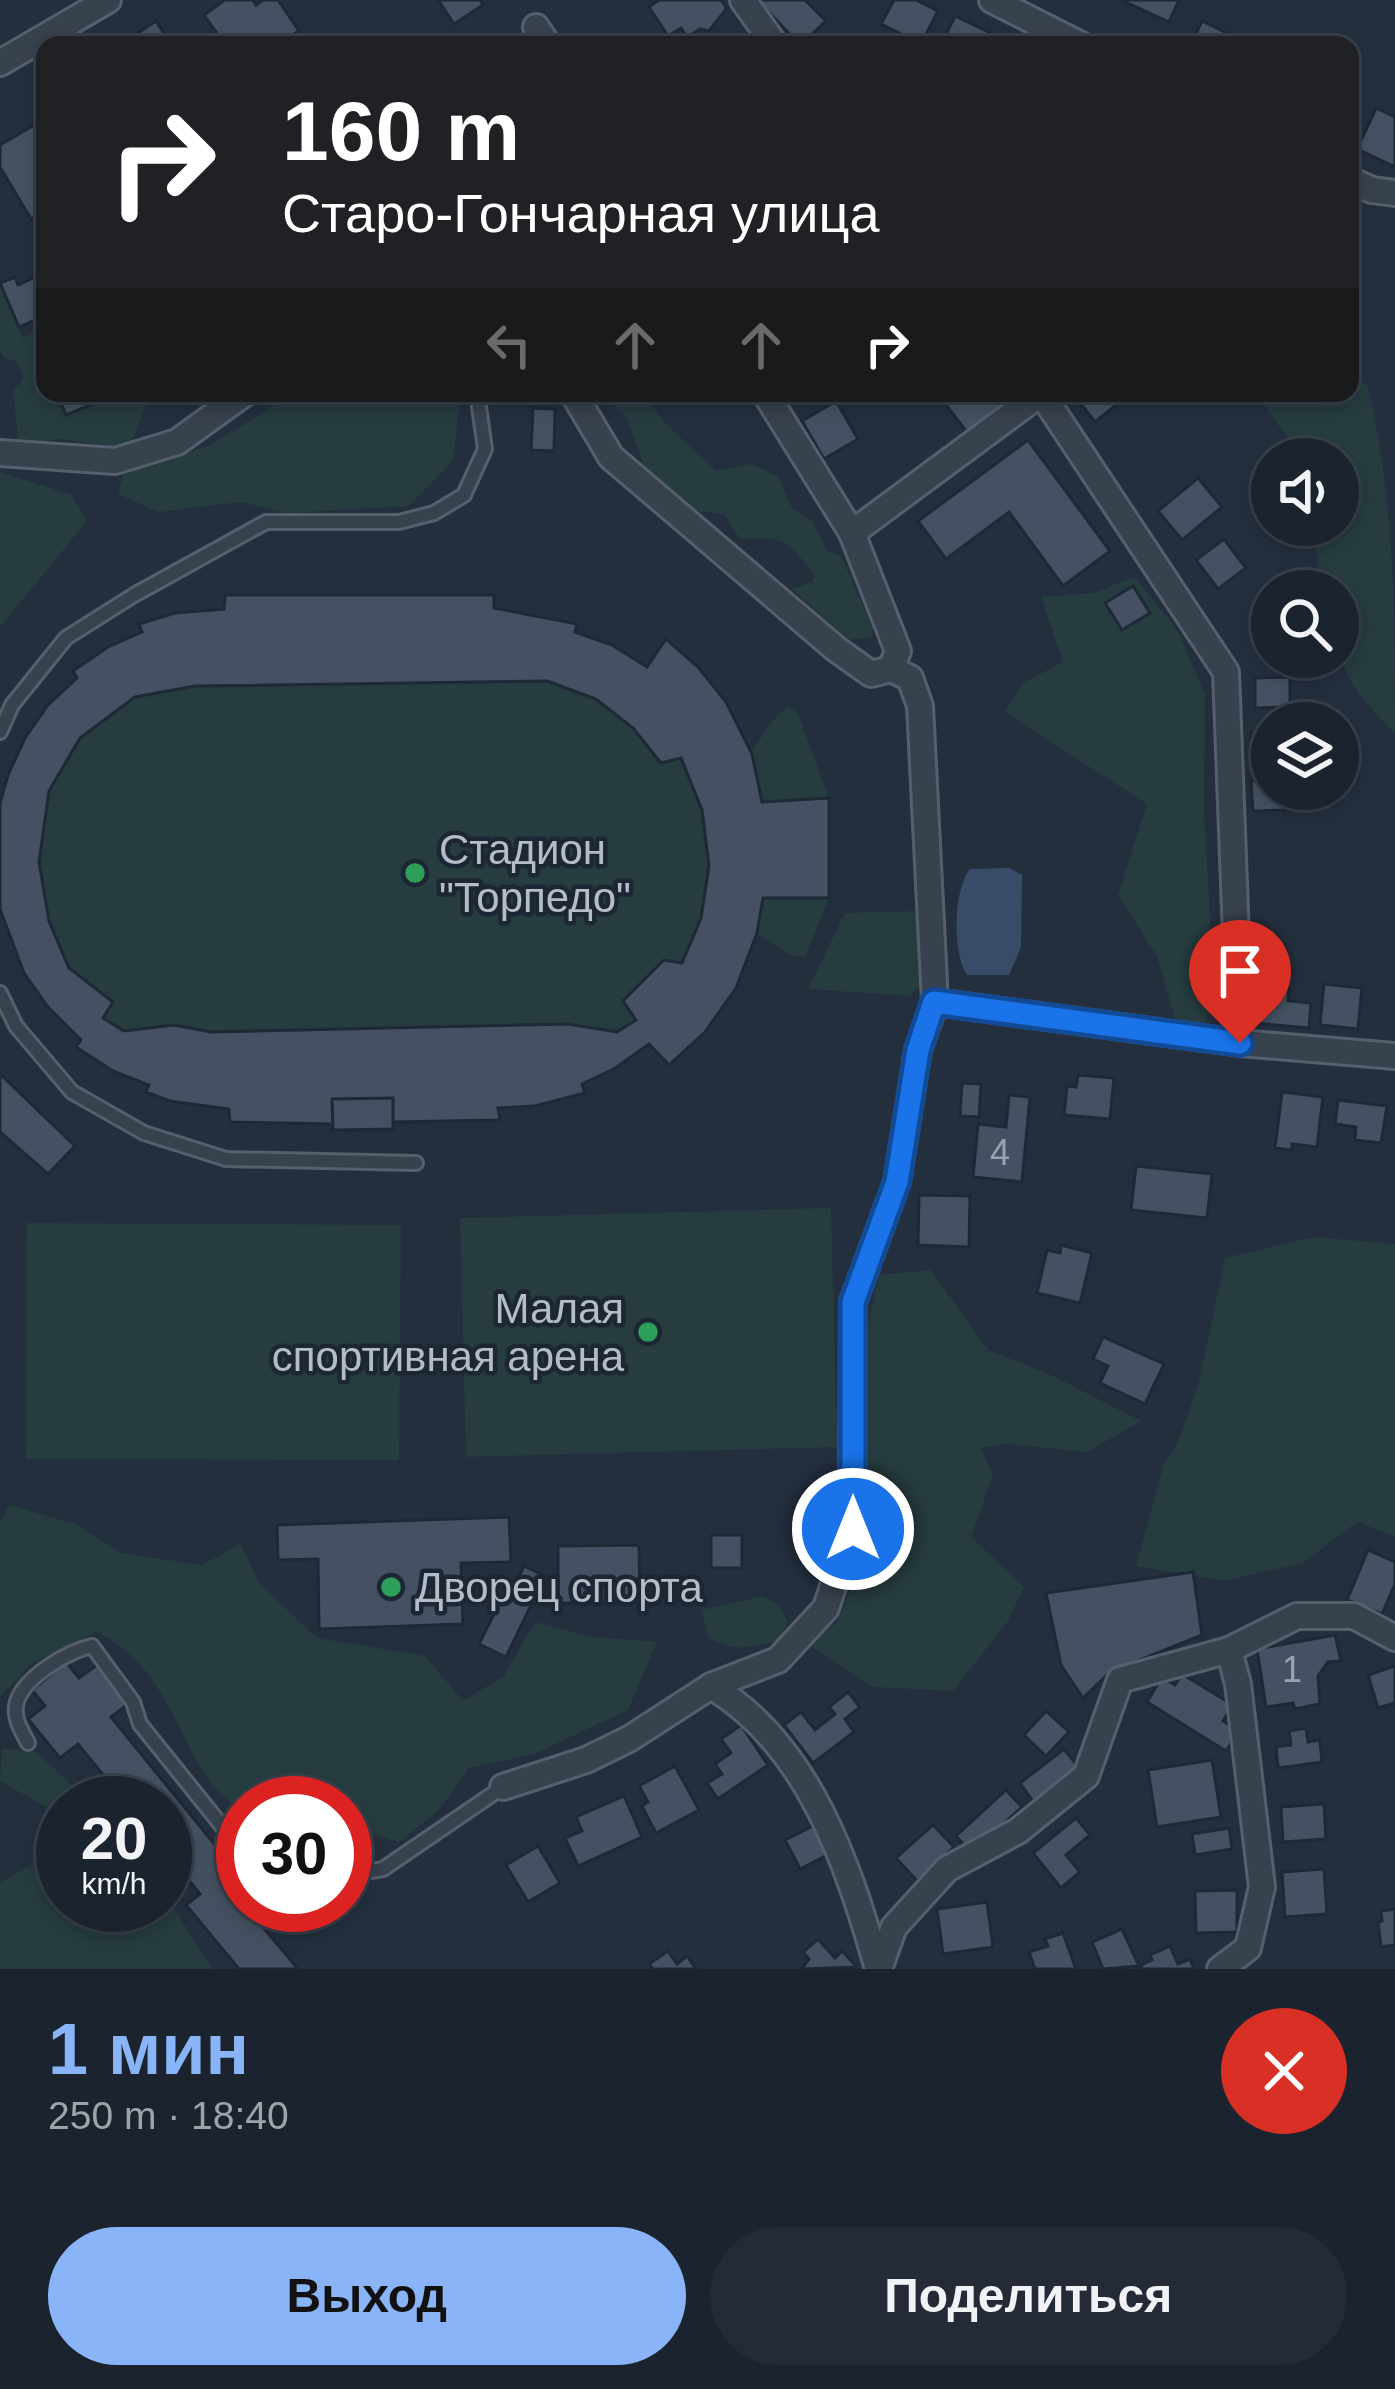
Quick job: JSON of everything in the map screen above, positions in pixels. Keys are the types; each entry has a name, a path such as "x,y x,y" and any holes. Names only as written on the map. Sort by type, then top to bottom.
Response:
{"street":[{"path":"46,36 108,0"},
{"path":"743,0 769,36"},
{"path":"992,0 1064,36"},
{"path":"0,63 36,42"},
{"path":"1359,184 1395,194"},
{"path":"0,453 115,461 177,442 233,402"},
{"path":"503,1787 586,1760 629,1739 711,1686 778,1660 826,1608 853,1529 853,1302 897,1182 918,1050 934,1002 920,706 910,678 891,669 871,674 853,662 666,507 611,457 578,402"},
{"path":"771,402 852,533 898,651 891,669"},
{"path":"852,533 1029,402"},
{"path":"1047,402 1226,673 1240,1043"},
{"path":"934,1002 1240,1043 1395,1056"},
{"path":"878,1969 894,1928 947,1869 1018,1831 1086,1776 1120,1681 1229,1650 1297,1616 1354,1616 1395,1638"},
{"path":"1220,1969 1248,1948 1262,1887 1238,1684 1229,1650"},
{"path":"711,1686 738,1702 804,1780 851,1873 878,1969"}],"lane":[{"path":"0,732 12,705 66,638 266,522 399,522 434,513 464,495 485,449 477,402"},
{"path":"0,993 16,1026 72,1092 143,1133 226,1159 416,1163"},
{"path":"28,1743 17,1721 16,1704 22,1689 75,1650 92,1646 133,1702 140,1724 216,1819"},
{"path":"372,1871 383,1869 503,1787"}],"green space":[{"path":"0,283 23,338 36,332 36,402 147,402 129,449 60,439 19,444 13,392 23,378 17,362 3,357"},
{"path":"1359,383 1367,384 1388,513 1395,733 1350,678 1359,678 1359,570 1318,570 1316,546 1359,546 1359,438 1287,438 1263,403 1359,402"},
{"path":"280,402 452,402 459,407 453,460 409,506 287,513 240,502 158,512 118,494 124,473 209,446"},
{"path":"612,402 651,402 665,423 716,471 752,464 778,477 792,508 811,520 827,550 841,556 873,629 871,638 848,639 792,589 812,582 815,576 785,543 740,539 724,514 687,507 674,490 649,478 627,419"},
{"path":"0,472 72,495 87,521 0,627"},
{"path":"1134,577 1178,631 1205,695 1204,812 1215,1004 1201,1028 1177,1027 1157,956 1118,895 1147,804 1005,712 1023,683 1063,662 1041,597 1093,593"},
{"name":"Стадион \"Торпедо\"","path":"225,595 494,595 495,608 577,624 575,632 612,645 647,667 666,639 715,691 752,752 788,705 798,714 829,798 829,898 805,957 791,955 757,934 722,1005 669,1065 649,1044 583,1084 585,1093 535,1106 499,1108 500,1120 394,1122 393,1129 333,1130 332,1124 230,1122 228,1109 170,1101 146,1092 148,1084 113,1071 76,1047 80,1040 40,995 16,955 3,910 4,797 16,755 40,717 77,678 73,671 141,632 139,624 175,613 223,609"},
{"path":"918,911 922,984 910,996 808,989 845,913"},
{"name":"Малая спортивная арена","path":"831,1208 837,1447 466,1457 460,1218"},
{"path":"27,1223 401,1225 399,1460 26,1459"},
{"path":"1314,1237 1395,1244 1395,1536 1357,1522 1303,1563 1224,1581 1136,1566 1164,1464 1179,1440 1199,1382 1225,1258"},
{"path":"931,1270 988,1350 1055,1377 1141,1421 1087,1452 1005,1444 981,1448 993,1475 971,1537 1024,1587 1008,1621 953,1691 873,1687 801,1640 836,1624 860,1568 864,1483 858,1371 879,1275"},
{"path":"9,1505 75,1524 122,1553 201,1565 241,1544 259,1583 317,1638 425,1656 463,1701 504,1676 535,1622 593,1637 657,1642 628,1710 534,1754 469,1768 438,1811 399,1842 372,1834 372,1776 216,1776 216,1787 148,1674 116,1643 96,1632 31,1664 0,1697 0,1522"},
{"path":"763,1596 780,1606 788,1623 778,1641 742,1647 708,1638 702,1610"},
{"path":"2,1749 36,1752 62,1776 36,1776 36,1801 0,1781"},
{"path":"36,1862 36,1932 189,1932 212,1969 0,1969 0,1883"}],"water":[{"path":"1009,868 1022,875 1021,947 1009,975 967,975 957,937 964,879 970,869"}],"building":[{"path":"225,0 253,0 256,5 278,0 299,31 291,36 210,36 216,32 204,15"},
{"path":"438,0 480,0 483,5 454,24"},
{"path":"659,0 721,0 727,8 709,31 700,29 686,36 681,28 668,36 649,7"},
{"path":"757,0 805,0 826,21 810,36 791,36"},
{"path":"894,0 916,0 938,11 925,36 905,36 881,24"},
{"path":"1121,0 1179,0 1169,22"},
{"path":"955,16 995,35 995,36 945,36"},
{"path":"156,21 166,36 134,36"},
{"path":"1202,21 1233,36 1195,36"},
{"path":"1376,108 1395,117 1395,167 1359,150"},
{"path":"36,124 36,216 31,219 0,167 0,145"},
{"path":"15,277 18,285 36,277 36,320 19,327 0,283"},
{"path":"61,402 98,402 66,415"},
{"path":"837,402 858,439 824,459 802,421"},
{"path":"944,402 1006,402 1008,405 969,435"},
{"path":"1079,402 1120,402 1095,422"},
{"path":"533,408 555,409 554,451 531,450"},
{"path":"1028,440 1110,551 1063,586 1009,512 946,559 918,521"},
{"path":"1198,478 1222,507 1182,540 1158,511"},
{"path":"1224,539 1246,568 1218,589 1196,560"},
{"path":"1133,586 1150,613 1122,630 1105,603"},
{"path":"225,595 494,595 494,608 577,624 575,632 612,645 647,667 666,639 698,667 726,702 752,754 762,802 829,798 829,898 763,898 757,933 736,988 705,1032 669,1065 649,1044 582,1084 585,1093 535,1106 498,1108 500,1120 393,1122 393,1129 333,1130 333,1124 230,1122 229,1109 170,1101 146,1092 149,1085 113,1071 76,1047 81,1040 48,1007 24,973 0,909 0,803 25,738 48,705 77,678 73,671 108,647 142,632 139,624 175,613 224,609","holes":["547,681 596,699 633,728 661,763 681,758 702,810 709,866 701,918 682,963 664,960 623,1001 636,1020 617,1032 568,1024 211,1032 174,1025 124,1031 103,1018 113,1002 69,968 49,921 39,862 49,791 80,738 135,697 195,686"]},
{"path":"1255,678 1290,678 1290,702 1255,702"},
{"path":"1324,984 1362,988 1358,1029 1320,1025"},
{"path":"1259,985 1289,988 1288,1001 1311,1003 1309,1028 1255,1023"},
{"path":"0,1074 75,1146 48,1174 0,1132"},
{"path":"1078,1075 1114,1078 1110,1119 1064,1115 1067,1086 1076,1087"},
{"path":"962,1083 981,1084 979,1117 960,1116"},
{"path":"1282,1092 1323,1097 1317,1147 1275,1148"},
{"path":"1009,1095 1030,1097 1022,1182 973,1177 978,1124 1006,1127"},
{"path":"393,1098 393,1129 333,1130 332,1099"},
{"path":"1338,1100 1387,1106 1381,1143 1355,1140 1356,1127 1335,1124"},
{"path":"1136,1166 1212,1174 1207,1218 1131,1210"},
{"path":"919,1195 970,1196 969,1247 918,1245"},
{"path":"1061,1245 1092,1253 1080,1303 1037,1293 1047,1250 1060,1253"},
{"path":"1103,1337 1164,1364 1145,1404 1100,1383 1108,1366 1093,1359"},
{"path":"509,1517 511,1562 461,1563 463,1624 319,1629 318,1559 278,1560 277,1525"},
{"path":"711,1535 742,1535 742,1568 711,1568"},
{"path":"639,1545 640,1602 558,1603 558,1546"},
{"path":"1368,1550 1395,1562 1395,1584 1382,1614 1347,1600"},
{"path":"524,1566 545,1576 506,1657 479,1644 510,1582 515,1584"},
{"path":"1193,1572 1202,1635 1110,1672 1083,1698 1061,1665 1046,1593"},
{"path":"1335,1635 1341,1661 1328,1662 1318,1676 1320,1704 1295,1709 1293,1703 1266,1707 1257,1649"},
{"path":"66,1662 79,1678 97,1665 128,1704 111,1717 159,1776 104,1776 78,1744 60,1758 28,1719 45,1706 32,1690"},
{"path":"1395,1666 1395,1703 1378,1708 1368,1675"},
{"path":"1182,1674 1233,1705 1223,1721 1239,1731 1226,1751 1147,1702 1162,1677 1175,1685"},
{"path":"848,1692 860,1707 845,1719 854,1732 813,1763 784,1725 801,1712 815,1730 835,1714 829,1707"},
{"path":"1046,1711 1069,1732 1046,1756 1024,1735"},
{"path":"741,1725 768,1765 718,1799 707,1783 722,1774 715,1764 731,1753 721,1739"},
{"path":"1306,1728 1308,1742 1320,1740 1322,1762 1278,1768 1276,1747 1291,1745 1289,1731"},
{"path":"1064,1749 1080,1769 1035,1804 1020,1783"},
{"path":"1212,1760 1221,1817 1157,1827 1148,1770"},
{"path":"675,1766 699,1810 656,1833 642,1806 648,1802 639,1786"},
{"path":"1006,1790 1022,1807 971,1853 956,1836"},
{"path":"624,1796 642,1837 578,1866 565,1838 582,1831 576,1817"},
{"path":"1324,1804 1326,1839 1283,1842 1281,1807"},
{"path":"192,1817 216,1846 216,1932 267,1932 298,1969 239,1969 192,1912 192,1900 200,1894 192,1884"},
{"path":"1076,1818 1090,1835 1066,1855 1080,1872 1061,1888 1033,1853"},
{"path":"815,1825 829,1854 800,1869 785,1840"},
{"path":"933,1825 954,1847 917,1881 896,1858"},
{"path":"1229,1828 1232,1849 1195,1855 1192,1834"},
{"path":"538,1846 560,1883 528,1902 506,1865"},
{"path":"1324,1869 1327,1914 1285,1917 1282,1872"},
{"path":"1237,1890 1237,1932 1196,1933 1195,1891"},
{"path":"987,1902 993,1947 943,1954 937,1909"},
{"path":"1395,1909 1395,1945 1381,1947 1381,1911"},
{"path":"1122,1929 1139,1966 1103,1969 1092,1942"},
{"path":"1063,1933 1076,1969 1035,1969 1029,1952 1048,1946 1045,1939"},
{"path":"818,1939 835,1958 842,1951 857,1967 802,1969 809,1959 803,1952"},
{"path":"1170,1946 1178,1964 1190,1959 1194,1969 1142,1969 1141,1965 1152,1960 1150,1955"},
{"path":"668,1951 677,1964 687,1956 696,1969 653,1969 649,1964"}],"place":[{"name":"Стадион \"Торпедо\"","path":"415,873"},
{"name":"Малая спортивная арена","path":"648,1332"},
{"name":"Дворец спорта","path":"391,1587"}],"route":[{"path":"853,1529 853,1302 897,1182 918,1050 934,1002 1240,1043"}]}
